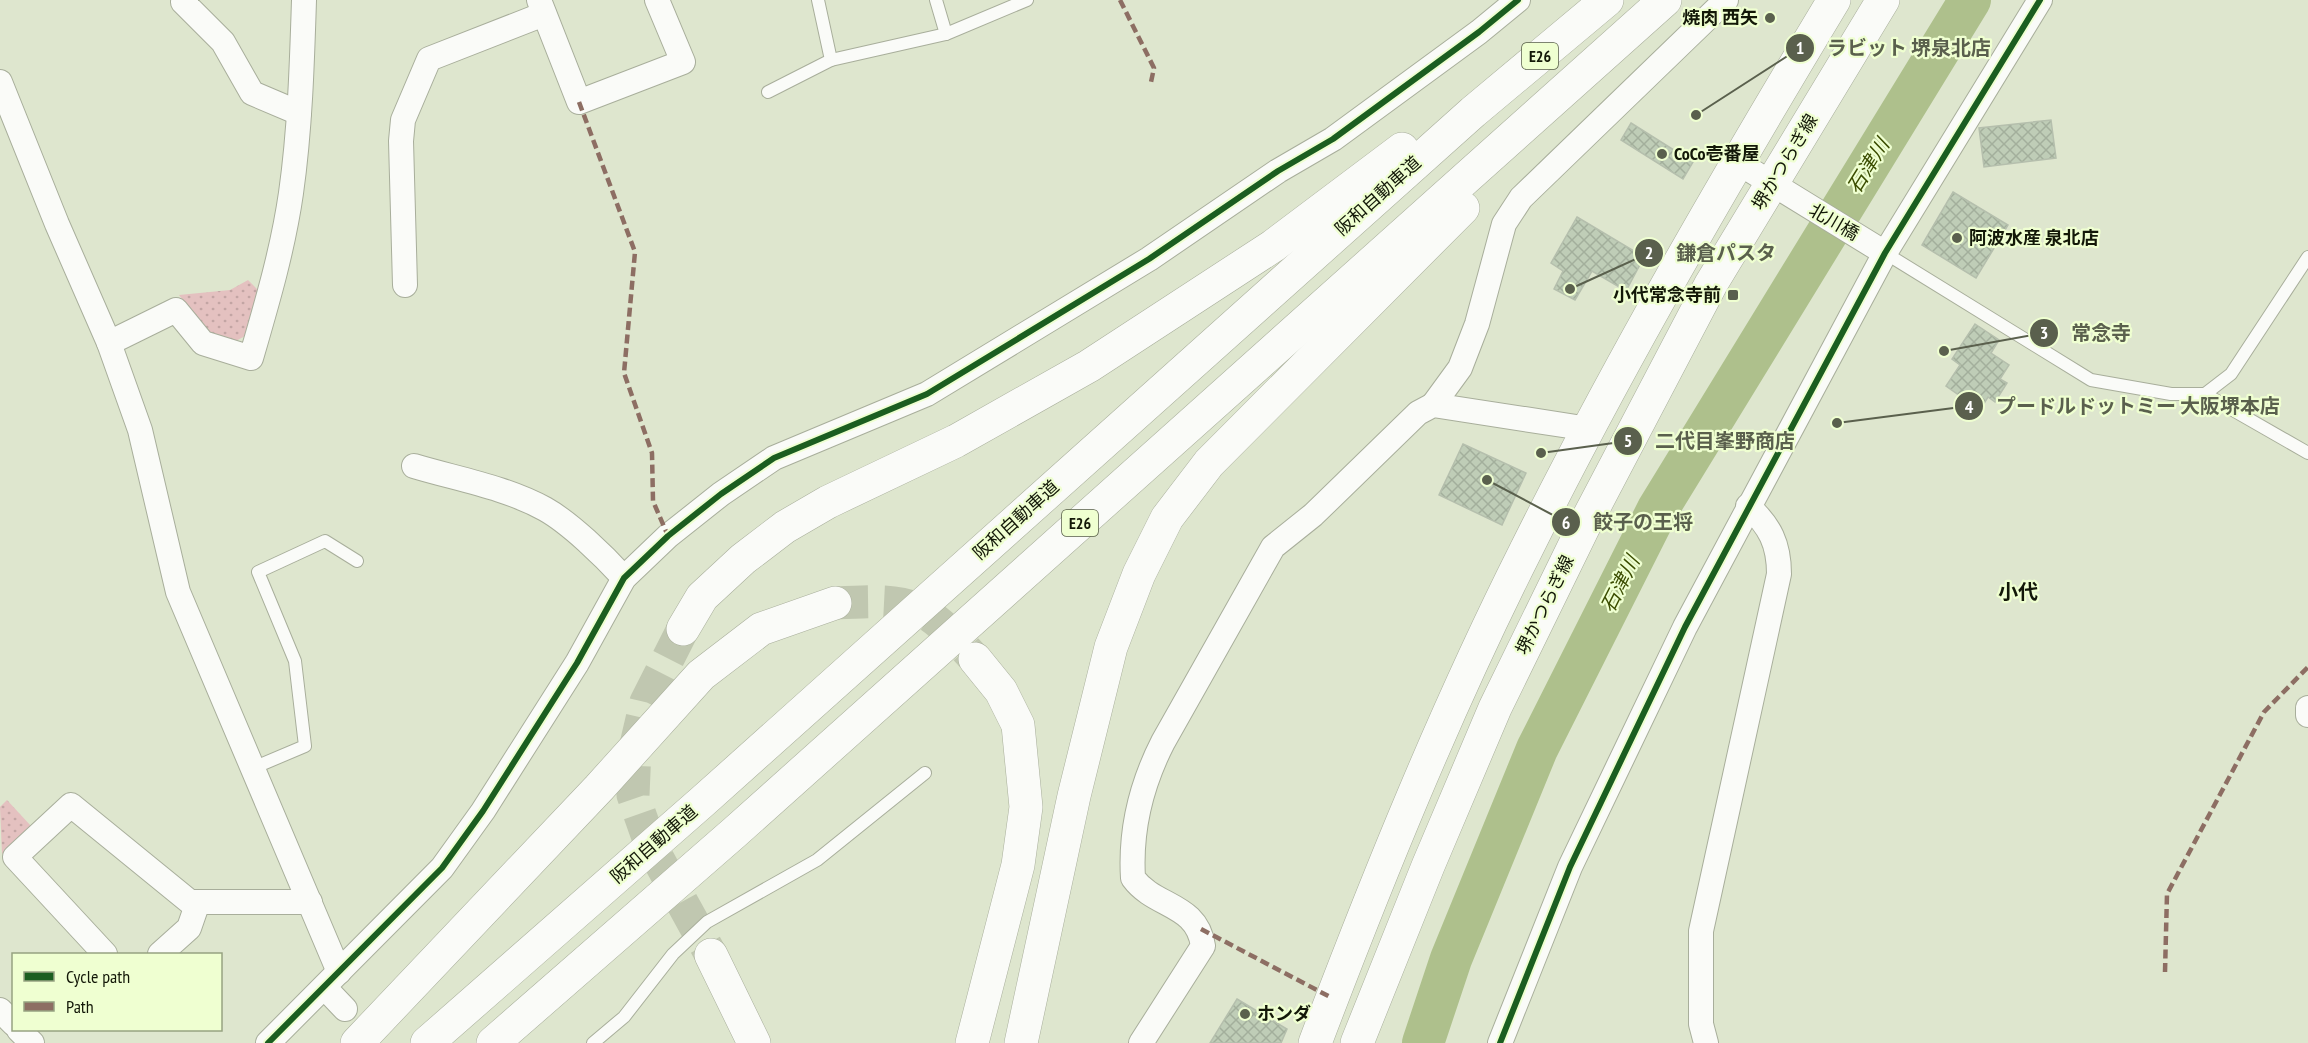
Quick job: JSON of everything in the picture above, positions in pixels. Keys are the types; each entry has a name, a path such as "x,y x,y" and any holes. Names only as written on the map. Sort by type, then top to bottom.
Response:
{"main road":[{"name":"阪和自動車道","path":"428,1043 1473,112 1607,0"},
{"path":"1021,1043 1074,796 1111,647 1139,574 1167,518 1209,463 1667,0"},
{"name":"E26","path":"493,1043 735,832 1667,0"},
{"path":"1315,1043 1459,690 1524,553 1662,291 1834,0"},
{"name":"堺かつらぎ線","path":"1357,1043 1495,708 1617,463 1711,284 1782,191 1883,0"},
{"path":"683,629 702,597 743,558 785,527 828,502 956,441 1089,366 1273,246 1402,150 1473,112"},
{"path":"357,1043 599,788 701,675 761,629 835,603"},
{"path":"972,1043 1018,865 1026,807 1018,725 1001,691 975,659"},
{"path":"711,955 754,1043"}],"street":[{"path":"186,0 183,2 222,42 252,93 300,113"},
{"path":"109,343 176,310 203,343 251,358 276,272 291,193 300,113 304,0"},
{"path":"405,285 401,141 403,120 429,59 542,7 579,102 683,62 657,0"},
{"path":"268,1043 449,859 483,811 571,673 624,578 677,529 721,494 774,458 927,394 1149,259 1278,171 1333,139 1479,32 1518,0"},
{"path":"1141,1043 1203,946 1201,929 1191,917 1139,887 1133,878 1138,804 1148,771 1274,547 1313,516 1418,413 1433,405 1460,368 1477,324 1504,224 1521,198 1726,0"},
{"path":"1500,1043 1570,867 1606,787 1880,249 2040,0"},
{"path":"0,82 57,224 109,343 140,430 178,592 310,902 332,980 345,1009"},
{"name":"北川橋","path":"1737,162 1880,249"},
{"path":"1433,405 1589,429"},
{"path":"414,466 514,496 546,510 602,555 624,578"},
{"path":"1706,1043 1701,1024 1701,931 1779,574 1779,552 1772,534 1764,521 1748,506"},
{"path":"2308,708 2308,715"},
{"path":"104,953 15,857 71,805 190,902 310,902"},
{"path":"161,953 189,928 198,902"},
{"path":"0,1010 12,1022"},
{"path":"21,1031 32,1043"}],"lane":[{"path":"818,0 831,60"},
{"path":"936,0 946,34"},
{"path":"768,92 831,60 946,34 1027,0"},
{"path":"1880,249 2091,380 2171,394 2205,394 2308,453"},
{"path":"2205,394 2231,374 2308,257"},
{"path":"254,768 305,746 295,661 258,572 325,540 357,561"},
{"path":"593,1043 624,1017 674,954 707,922 817,860 925,773"}],"shaded area":[{"path":"248,280 259,291 245,336 234,342 210,336 179,295 230,290"},
{"path":"7,800 31,826 2,854 0,807"}],"building":[{"path":"2051,120 2056,158 1984,167 1979,128"},
{"path":"1631,123 1693,162 1683,179 1621,140"},
{"path":"1953,192 2008,225 1976,278 1922,245"},
{"path":"1577,217 1644,257 1626,291 1592,271 1575,300 1554,289 1563,271 1551,263"},
{"path":"1975,324 1999,340 1991,353 2009,365 2000,379 2007,383 1995,402 1988,397 1980,410 1946,386 1960,365 1952,359"},
{"path":"1463,444 1526,473 1502,525 1439,495"},
{"name":"ホンダ","path":"1237,999 1287,1029 1281,1043 1210,1043"}],"waterway":[{"name":"石津川","path":"1423,1043 1451,959 1537,749 1658,509 1970,0"}],"tunnel":[{"path":"835,603 881,602 912,607 940,624 972,656"},
{"path":"683,629 646,702 635,749 633,795 651,846 711,955"}],"marked path":[{"path":"1120,0 1154,68 1151,82"},
{"path":"579,102 635,252 624,373 652,453 653,501 668,536"},
{"path":"2165,972 2167,894 2264,712 2308,667"},
{"path":"1201,929 1332,998"}],"cycle path":[{"path":"268,1043 442,868 483,811 577,663 624,578 668,536 721,494 774,458 927,394 1149,259 1278,171 1333,139 1479,32 1518,0"},
{"path":"1500,1043 1570,867 1685,627 1885,253 2040,0"}],"place":[{"name":"焼肉 西矢","path":"1770,18"},
{"name":"ラビット 堺泉北店","path":"1696,115"},
{"name":"CoCo壱番屋","path":"1662,154"},
{"name":"阿波水産 泉北店","path":"1957,238"},
{"name":"鎌倉パスタ","path":"1570,289"},
{"name":"小代常念寺前","path":"1733,295"},
{"name":"常念寺","path":"1944,351"},
{"name":"プードルドットミー 大阪堺本店","path":"1837,423"},
{"name":"二代目峯野商店","path":"1541,453"},
{"name":"餃子の王将","path":"1487,480"},
{"name":"ホンダ","path":"1245,1014"}],"district":[{"name":"小代","path":"2018,592"}]}
